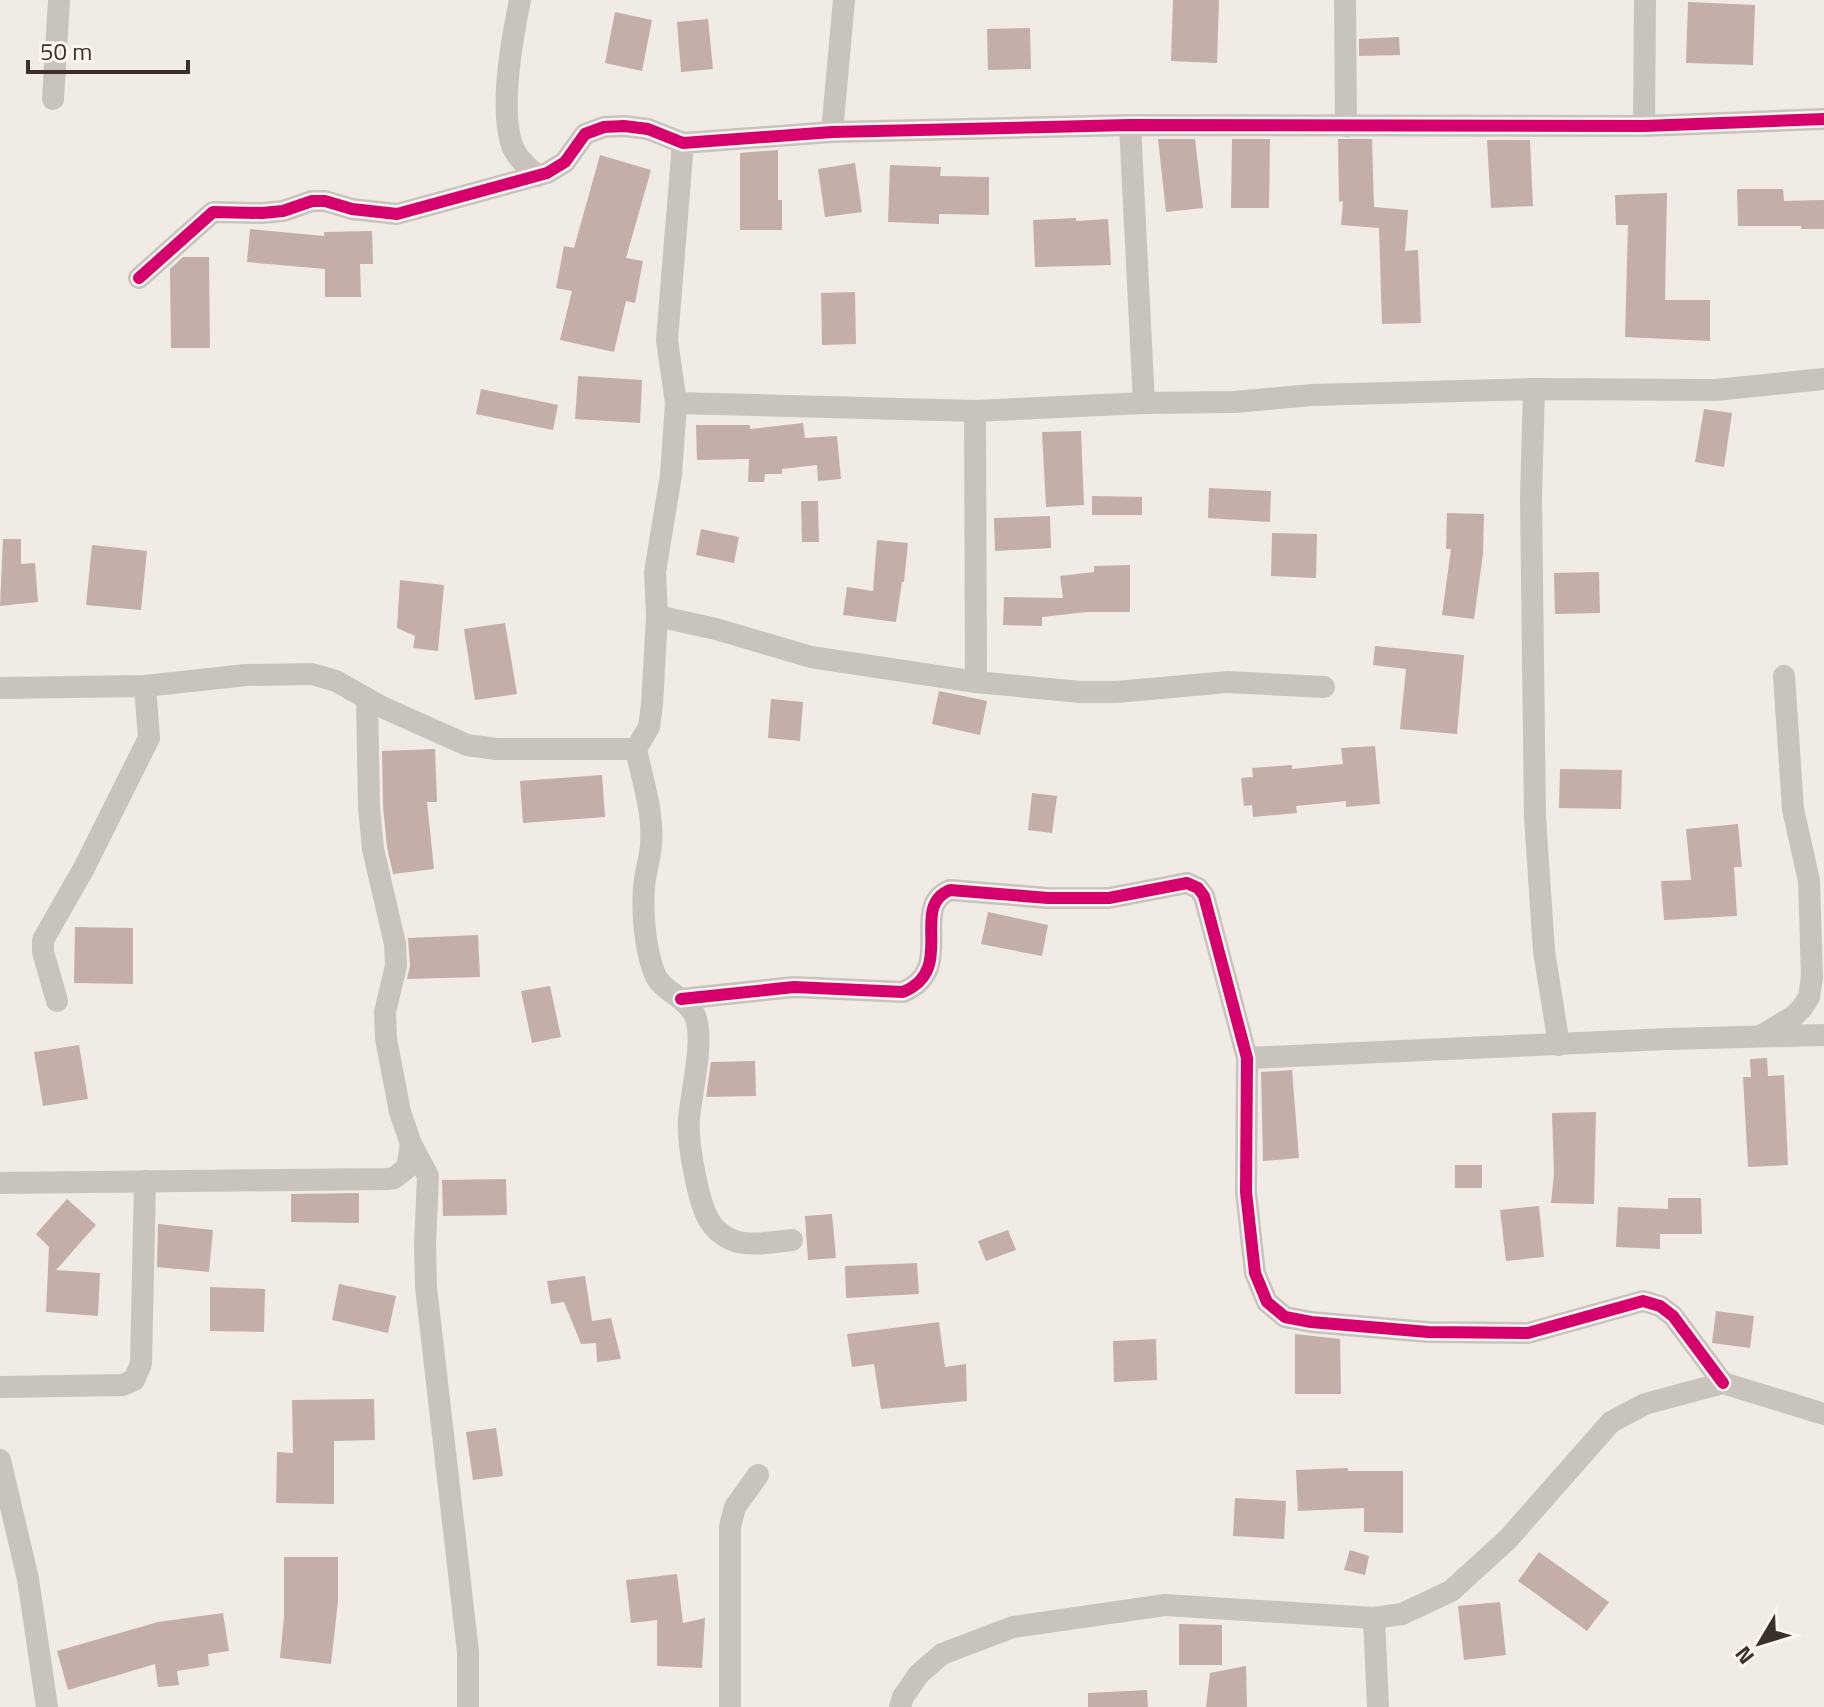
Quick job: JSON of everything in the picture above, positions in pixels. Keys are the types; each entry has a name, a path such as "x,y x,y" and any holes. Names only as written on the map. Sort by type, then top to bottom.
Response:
{"street":[{"path":"53,99 59,0"},
{"path":"520,0 510,50 508,119 516,153 537,176"},
{"path":"832,132 844,0"},
{"path":"1345,0 1346,126"},
{"path":"1644,126 1645,0"},
{"path":"139,278 213,212 283,211 312,201 325,201 352,209 397,214 537,176 565,162 585,134 604,127 648,129 683,143 832,132 1130,125 1644,126 1824,119"},
{"path":"1130,125 1144,403"},
{"path":"683,143 667,340 676,403 671,475 655,572 657,616 649,727 636,749 651,818 644,902 655,974 665,989 681,999 695,1016 697,1054 689,1136 708,1218 722,1234 745,1244 792,1240"},
{"path":"676,403 975,411 1234,402 1312,395 1534,389 1715,390 1824,379"},
{"path":"1534,389 1531,498 1535,817 1544,951 1559,1045"},
{"path":"975,411 976,682"},
{"path":"657,616 716,629 811,657 976,682 1080,692 1116,692 1228,682 1324,687"},
{"path":"0,688 145,686 246,675 312,674 336,681 436,733 467,745 497,749 636,749"},
{"path":"1760,1036 1802,1008 1809,997 1812,977 1809,881 1793,809 1784,676"},
{"path":"57,1001 43,952 43,940 84,868 149,738 145,686"},
{"path":"367,699 373,849 396,955 385,1012 386,1039 400,1112 411,1144 428,1176 426,1287 466,1638 468,1707"},
{"path":"681,999 794,987 903,992 915,987 929,969 933,948 931,916 934,903 940,894 950,890 1048,898 1109,898 1187,883 1198,888 1204,896 1247,1058 1246,1192 1255,1273 1267,1302 1285,1317 1311,1322 1428,1332 1528,1333 1643,1301 1660,1306 1673,1316 1723,1383"},
{"path":"1247,1058 1824,1035"},
{"path":"0,1183 387,1179 394,1178 407,1168 411,1144"},
{"path":"0,1387 123,1385 134,1380 141,1364 145,1181"},
{"path":"900,1707 919,1674 942,1654 1013,1627 1165,1605 1374,1618 1402,1614 1451,1591 1508,1539 1611,1422 1645,1404 1723,1383 1824,1414"},
{"path":"0,1460 28,1579 47,1707"},
{"path":"730,1707 730,1527 735,1507 758,1475"},
{"path":"1374,1618 1378,1707"}],"building":[{"path":"1173,0 1219,0 1217,63 1171,61"},
{"path":"1688,2 1755,5 1753,65 1686,63"},
{"path":"615,12 652,20 642,71 605,63"},
{"path":"708,19 713,69 681,72 677,22"},
{"path":"1030,28 1031,69 988,70 987,29"},
{"path":"1399,37 1400,55 1359,56 1359,39"},
{"path":"1158,139 1195,139 1203,208 1166,212"},
{"path":"1232,139 1270,139 1269,208 1231,208"},
{"path":"1338,139 1372,139 1374,207 1408,210 1405,251 1418,250 1421,323 1382,324 1379,228 1341,225 1343,201 1339,202"},
{"path":"1487,140 1530,140 1533,206 1491,208"},
{"path":"778,150 778,200 782,200 782,230 740,230 740,153"},
{"path":"600,155 651,170 626,258 643,261 635,303 626,301 614,352 560,340 572,291 556,288 564,246 574,248"},
{"path":"855,163 862,212 825,217 818,169"},
{"path":"890,165 941,167 940,176 989,177 989,215 939,214 939,224 888,222"},
{"path":"1737,189 1783,189 1784,201 1824,200 1824,229 1738,226"},
{"path":"1667,193 1665,300 1710,300 1710,341 1625,337 1628,225 1616,225 1615,195"},
{"path":"1076,218 1076,221 1108,219 1111,265 1035,267 1033,220"},
{"path":"250,229 324,236 324,232 372,231 373,264 360,264 361,297 325,297 325,269 247,262"},
{"path":"183,257 209,257 210,348 171,348 170,269"},
{"path":"855,292 856,344 822,345 821,293"},
{"path":"578,376 642,380 640,423 575,419"},
{"path":"481,389 558,405 553,430 476,414"},
{"path":"1704,409 1732,413 1724,467 1695,462"},
{"path":"803,423 805,438 837,436 841,479 818,481 817,465 782,469 782,474 765,474 764,482 748,482 749,459 697,460 696,425 750,425 750,429"},
{"path":"1081,431 1084,505 1046,507 1042,432"},
{"path":"1209,488 1271,491 1270,522 1208,518"},
{"path":"1092,496 1142,497 1142,515 1092,515"},
{"path":"801,501 818,501 819,542 802,542"},
{"path":"1447,513 1484,514 1483,554 1474,619 1442,615 1451,549 1446,549"},
{"path":"1050,516 1051,548 995,551 994,518"},
{"path":"701,529 739,537 734,563 696,555"},
{"path":"1272,533 1317,534 1316,578 1271,576"},
{"path":"3,539 21,539 21,564 35,563 38,602 0,606"},
{"path":"877,540 908,543 896,622 843,615 847,587 873,591"},
{"path":"92,545 147,551 141,610 86,605"},
{"path":"1130,565 1130,612 1087,612 1042,617 1042,626 1003,625 1004,597 1063,598 1060,576 1094,572 1094,566"},
{"path":"1599,572 1600,613 1555,614 1554,573"},
{"path":"400,580 444,585 438,651 413,648 415,636 397,628"},
{"path":"505,623 517,694 475,700 464,629"},
{"path":"1375,646 1464,655 1457,734 1400,729 1406,669 1373,665"},
{"path":"939,691 987,701 980,735 932,724"},
{"path":"771,699 803,702 800,741 768,738"},
{"path":"1375,746 1380,804 1346,807 1346,801 1296,806 1297,813 1253,817 1252,805 1244,806 1241,778 1253,777 1252,768 1292,765 1292,769 1343,764 1341,748"},
{"path":"435,749 437,802 427,802 434,869 393,874 383,806 382,751"},
{"path":"1560,769 1622,770 1621,809 1559,808"},
{"path":"602,775 605,817 523,823 520,781"},
{"path":"1032,793 1057,796 1052,833 1028,830"},
{"path":"1738,824 1742,867 1734,867 1737,916 1664,920 1661,881 1691,880 1686,829"},
{"path":"988,912 1048,925 1042,956 981,944"},
{"path":"75,927 133,928 133,984 74,983"},
{"path":"478,935 480,977 407,979 410,966 408,938"},
{"path":"550,986 561,1037 532,1043 521,991"},
{"path":"79,1045 88,1099 43,1106 34,1052"},
{"path":"1767,1058 1768,1076 1784,1075 1788,1165 1748,1167 1743,1077 1751,1077 1750,1059"},
{"path":"755,1061 756,1096 706,1097 711,1062"},
{"path":"1292,1070 1299,1158 1263,1161 1261,1072"},
{"path":"1596,1112 1594,1204 1551,1203 1554,1174 1552,1113"},
{"path":"1455,1165 1482,1165 1482,1188 1455,1188"},
{"path":"506,1179 507,1215 443,1216 442,1180"},
{"path":"359,1193 359,1223 291,1222 291,1194"},
{"path":"1668,1198 1701,1198 1702,1234 1660,1234 1660,1249 1616,1247 1618,1207 1668,1209"},
{"path":"67,1199 96,1225 56,1270 100,1273 98,1316 46,1312 49,1247 36,1234"},
{"path":"1539,1206 1544,1257 1506,1261 1500,1210"},
{"path":"832,1214 836,1258 808,1260 805,1216"},
{"path":"158,1224 213,1230 209,1272 157,1267"},
{"path":"1008,1230 1016,1250 986,1261 978,1241"},
{"path":"917,1263 919,1294 846,1298 845,1266"},
{"path":"585,1276 592,1321 611,1318 621,1359 597,1362 596,1343 581,1344 564,1302 551,1304 547,1281"},
{"path":"339,1284 396,1296 388,1333 332,1320"},
{"path":"210,1287 265,1289 264,1332 210,1331"},
{"path":"1716,1311 1754,1316 1750,1348 1712,1343"},
{"path":"939,1322 945,1367 966,1364 967,1401 881,1409 874,1364 852,1367 847,1334"},
{"path":"1295,1334 1340,1339 1341,1394 1295,1394"},
{"path":"1156,1339 1157,1380 1114,1382 1113,1341"},
{"path":"374,1399 375,1440 334,1441 334,1504 276,1503 277,1452 293,1453 292,1400"},
{"path":"496,1428 503,1476 473,1480 466,1432"},
{"path":"1348,1468 1348,1471 1403,1471 1403,1533 1364,1532 1364,1508 1298,1511 1296,1470"},
{"path":"1235,1498 1286,1501 1284,1539 1233,1536"},
{"path":"1350,1550 1369,1556 1365,1575 1344,1570"},
{"path":"1539,1552 1609,1602 1587,1631 1518,1581"},
{"path":"284,1557 338,1557 338,1601 331,1664 280,1658"},
{"path":"677,1574 683,1623 705,1618 702,1668 657,1666 657,1620 631,1623 626,1580"},
{"path":"1500,1602 1506,1655 1464,1660 1458,1606"},
{"path":"223,1613 229,1651 208,1654 209,1666 177,1671 179,1685 158,1687 155,1664 68,1690 57,1651 158,1622"},
{"path":"1179,1624 1222,1625 1222,1665 1179,1665"},
{"path":"1246,1666 1247,1707 1206,1707 1210,1673"},
{"path":"1147,1690 1148,1707 1088,1707 1088,1693"}],"cycle path":[{"path":"139,278 213,212 283,211 312,201 325,201 352,209 397,214 547,173 565,162 585,134 604,127 648,129 683,143 832,132 1130,125 1644,126 1824,119"},
{"path":"681,999 794,987 903,992 919,982 928,969 933,910 938,898 950,890 1048,898 1109,898 1187,883 1198,888 1204,896 1247,1058 1246,1192 1255,1273 1267,1302 1285,1317 1311,1322 1428,1332 1528,1333 1643,1301 1660,1306 1673,1316 1723,1383"}]}
